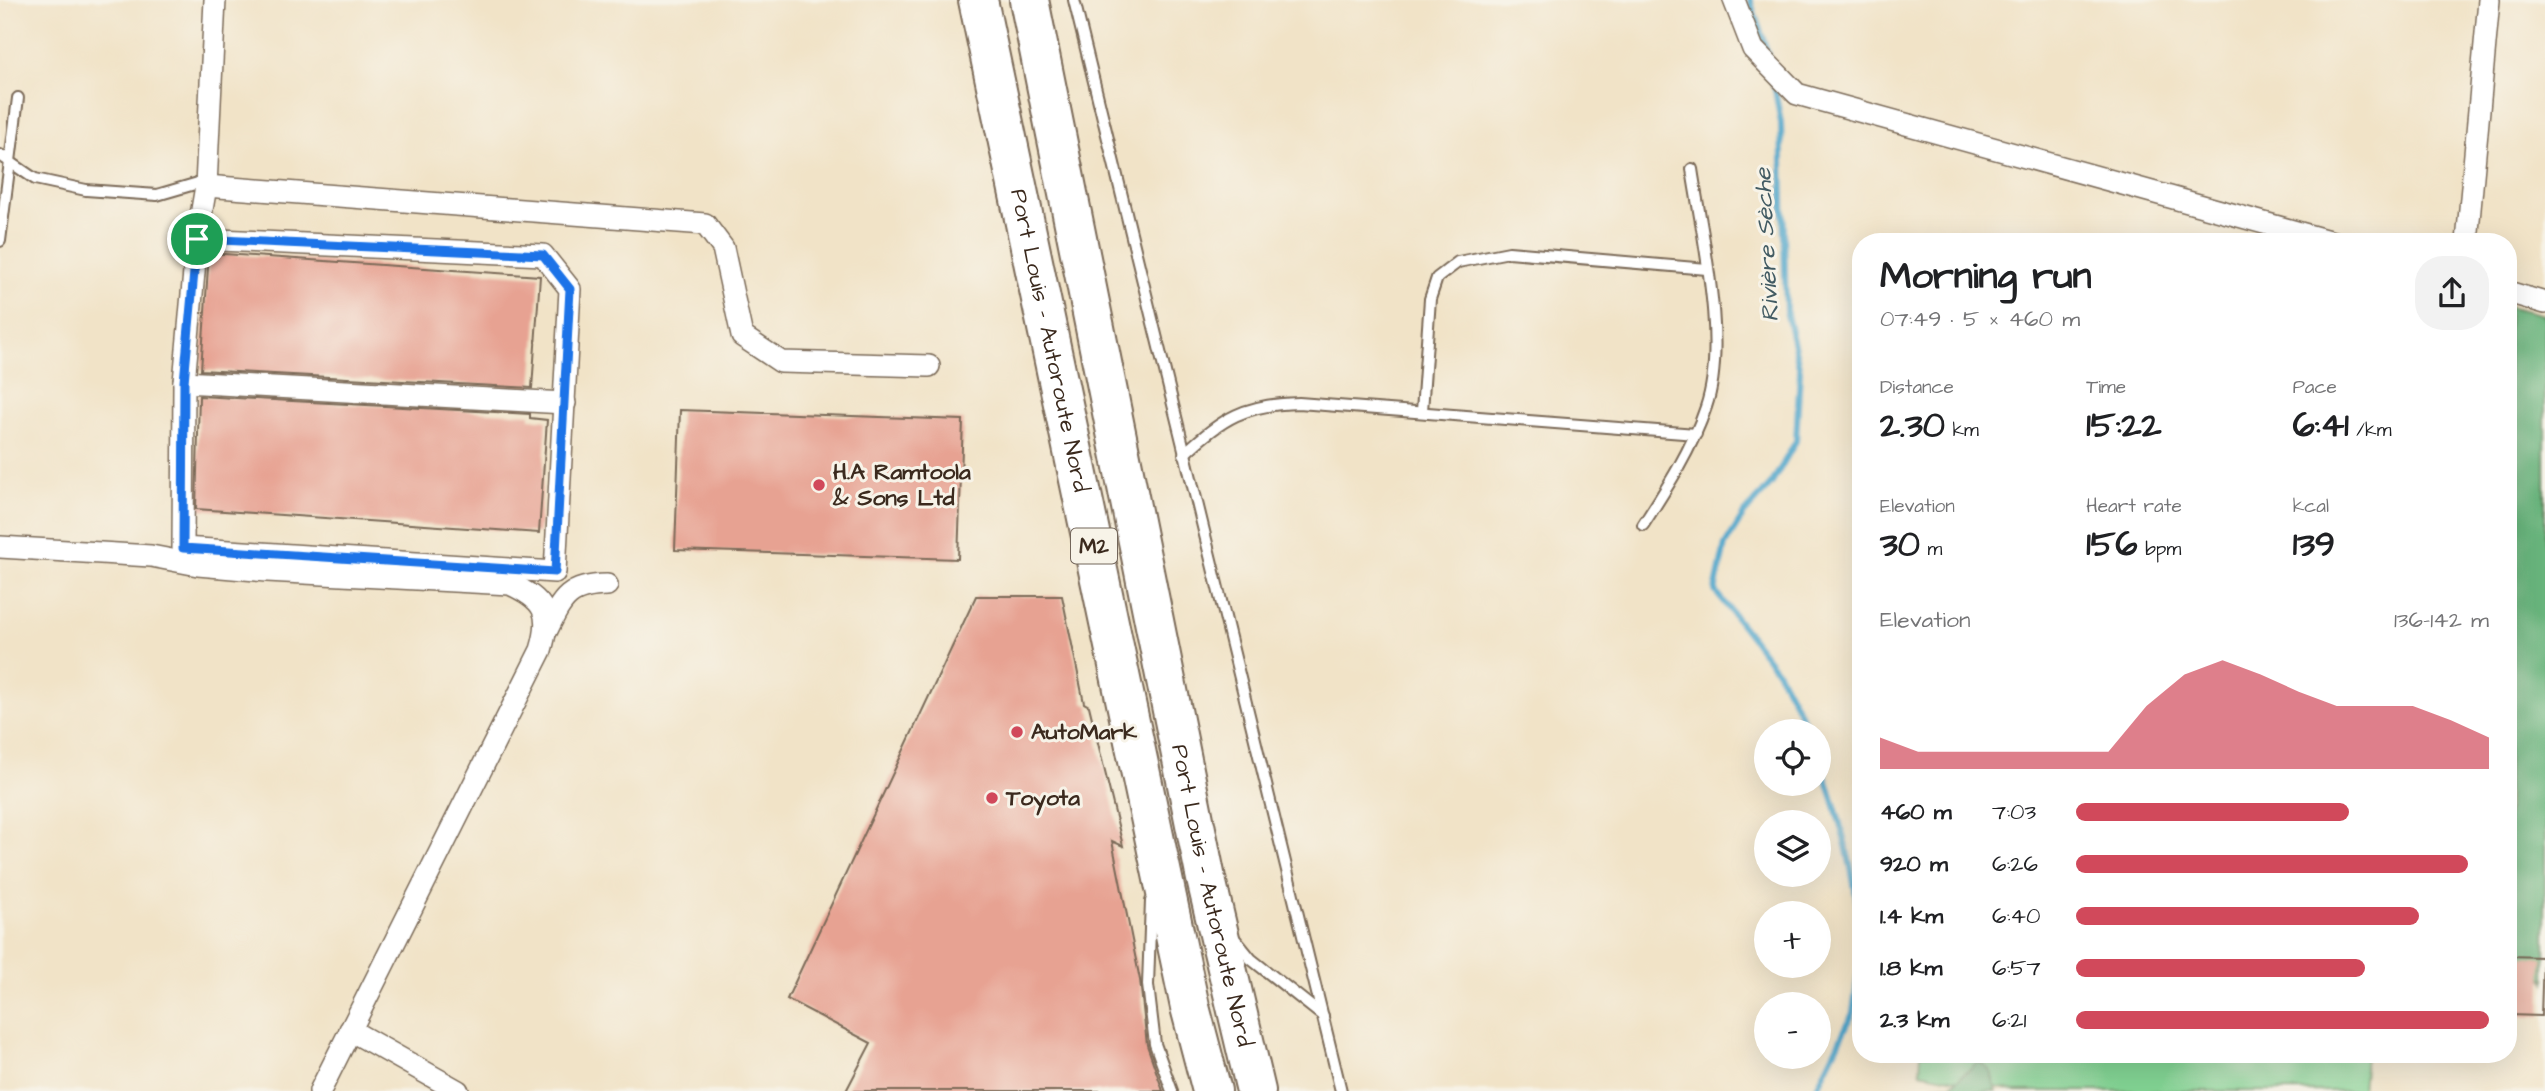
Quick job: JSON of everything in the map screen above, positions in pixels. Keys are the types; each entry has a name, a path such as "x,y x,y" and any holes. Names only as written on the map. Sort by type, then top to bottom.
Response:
{"highway":[{"name":"Port Louis – Autoroute Nord","path":"978,0 1153,828 1212,1091"},
{"name":"Port Louis – Autoroute Nord","path":"1029,0 1206,878 1256,1091"}],"street":[{"path":"197,239 543,255 570,289 555,572 183,548 184,382 197,239 205,184 215,0"},
{"path":"1734,0 1753,48 1797,94 2300,233"},
{"path":"2468,233 2489,0"},
{"path":"205,184 705,224 723,248 742,337 781,362 929,366"},
{"path":"2517,295 2545,303"},
{"path":"184,382 565,403"},
{"path":"0,547 151,556 198,565 267,571 510,584 538,601 546,613 547,630"},
{"path":"320,1091 541,650 559,605 570,593 587,586 607,585"},
{"path":"350,1030 458,1091"}],"lane":[{"path":"965,0 998,96"},
{"path":"1074,0 1341,1091"},
{"path":"0,241 5,158 18,98"},
{"path":"5,158 36,179 86,190 157,195 205,184"},
{"path":"1643,525 1696,434 1707,405 1713,377 1714,340 1707,269 1692,169"},
{"path":"1422,411 1430,299 1437,278 1458,262 1509,251 1707,269"},
{"path":"1184,454 1222,422 1248,408 1298,402 1696,434"},
{"path":"1152,880 1153,828"},
{"path":"1206,878 1228,930 1251,959 1323,1016"},
{"path":"1151,893 1148,985 1155,1044 1172,1091"}],"green space":[{"path":"2517,308 2545,315 2545,982 2538,970 2517,966"},
{"path":"1920,1063 2364,1063 2362,1091 2015,1091 1920,1072"},
{"path":"1977,1063 1981,1063 1991,1072 1996,1091 1927,1091 1934,1085 1951,1085"}],"building":[{"path":"209,253 540,276 532,388 201,370"},
{"path":"199,396 530,414 530,418 547,420 539,533 196,509"},
{"name":"H.A Ramtoola & Sons Ltd","path":"680,410 963,420 958,559 675,550"},
{"name":"Toyota","path":"976,596 1062,596 1084,703 1089,706 1123,846 1112,841 1140,980 1147,1045 1163,1091 846,1091 871,1043 787,999"},
{"path":"2517,956 2543,957 2541,1016 2517,1015"}],"waterway":[{"name":"Rivière Sèche","path":"1750,0 1768,54"},
{"name":"Rivière Sèche","path":"1773,79 1781,123 1786,310 1800,371 1796,441 1772,483 1744,514 1725,545 1715,591 1778,672 1803,719"},
{"name":"Rivière Sèche","path":"1831,793 1852,872"},
{"name":"Rivière Sèche","path":"1815,1091 1852,1015"}],"place":[{"name":"H.A Ramtoola & Sons Ltd","path":"819,485"},
{"name":"AutoMark","path":"1017,732"},
{"name":"Toyota","path":"992,798"}],"route":[{"path":"197,239 543,255 570,289 555,572 183,548 184,382 197,239"}]}
